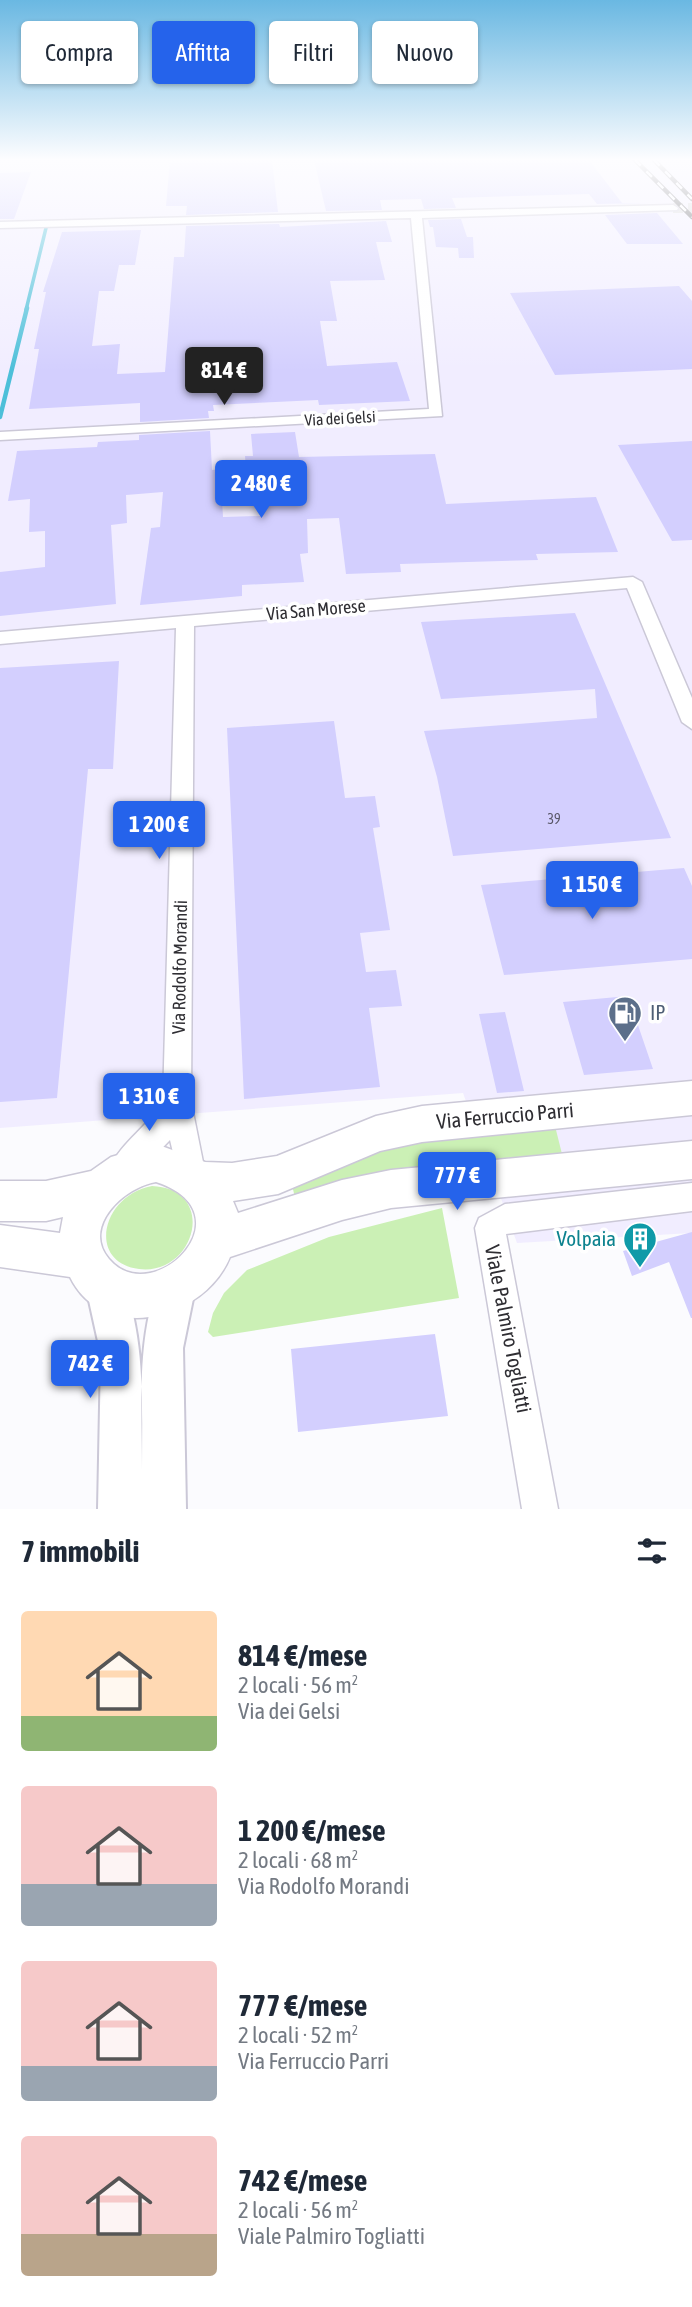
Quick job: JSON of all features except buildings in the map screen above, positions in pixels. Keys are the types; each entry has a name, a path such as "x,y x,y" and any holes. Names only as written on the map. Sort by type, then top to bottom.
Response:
{"main road":[{"name":"Via Ferruccio Parri","path":"0,1200 46,1201 108,1182 136,1166 156,1163 196,1177 232,1182 278,1175 364,1139 422,1124 692,1097"},
{"path":"216,1241 342,1200 391,1189 692,1160"},
{"path":"0,1246 94,1272 127,1296 151,1296 175,1289 200,1268 216,1241 219,1219 214,1198 196,1177"},
{"path":"94,1272 79,1230 86,1208 108,1182"}],"street":[{"name":"Via dei Gelsi","path":"6,436 437,413 418,230"},
{"name":"Via San Morese","path":"0,639 633,582 692,722"},
{"name":"Via Rodolfo Morandi","path":"185,622 177,1102 196,1177"},
{"name":"Via Rodolfo Morandi","path":"108,1182 163,1128 177,1102"},
{"name":"Viale Palmiro Togliatti","path":"540,1509 489,1228 505,1218 631,1201 692,1197"},
{"path":"94,1272 121,1355 120,1509"},
{"path":"164,1509 163,1348 175,1289"}],"shaded area":[{"path":"0,230 692,230 692,1233 517,1243 463,1093 0,1128"}],"green space":[{"path":"554,1122 564,1162 296,1202 292,1185 409,1140"},
{"path":"152,1186 173,1191 186,1201 192,1215 192,1231 185,1247 174,1259 158,1268 139,1269 122,1264 112,1254 107,1242 107,1228 112,1214 121,1202 135,1192"},
{"path":"442,1208 459,1298 213,1337 208,1332 213,1313 224,1293 247,1270 329,1237"}],"waterway":[{"path":"26,310 45,230"},
{"path":"0,417 27,308"}],"place":[{"name":"IP","path":"625,1043"},
{"name":"Volpaia","path":"640,1269"}]}
